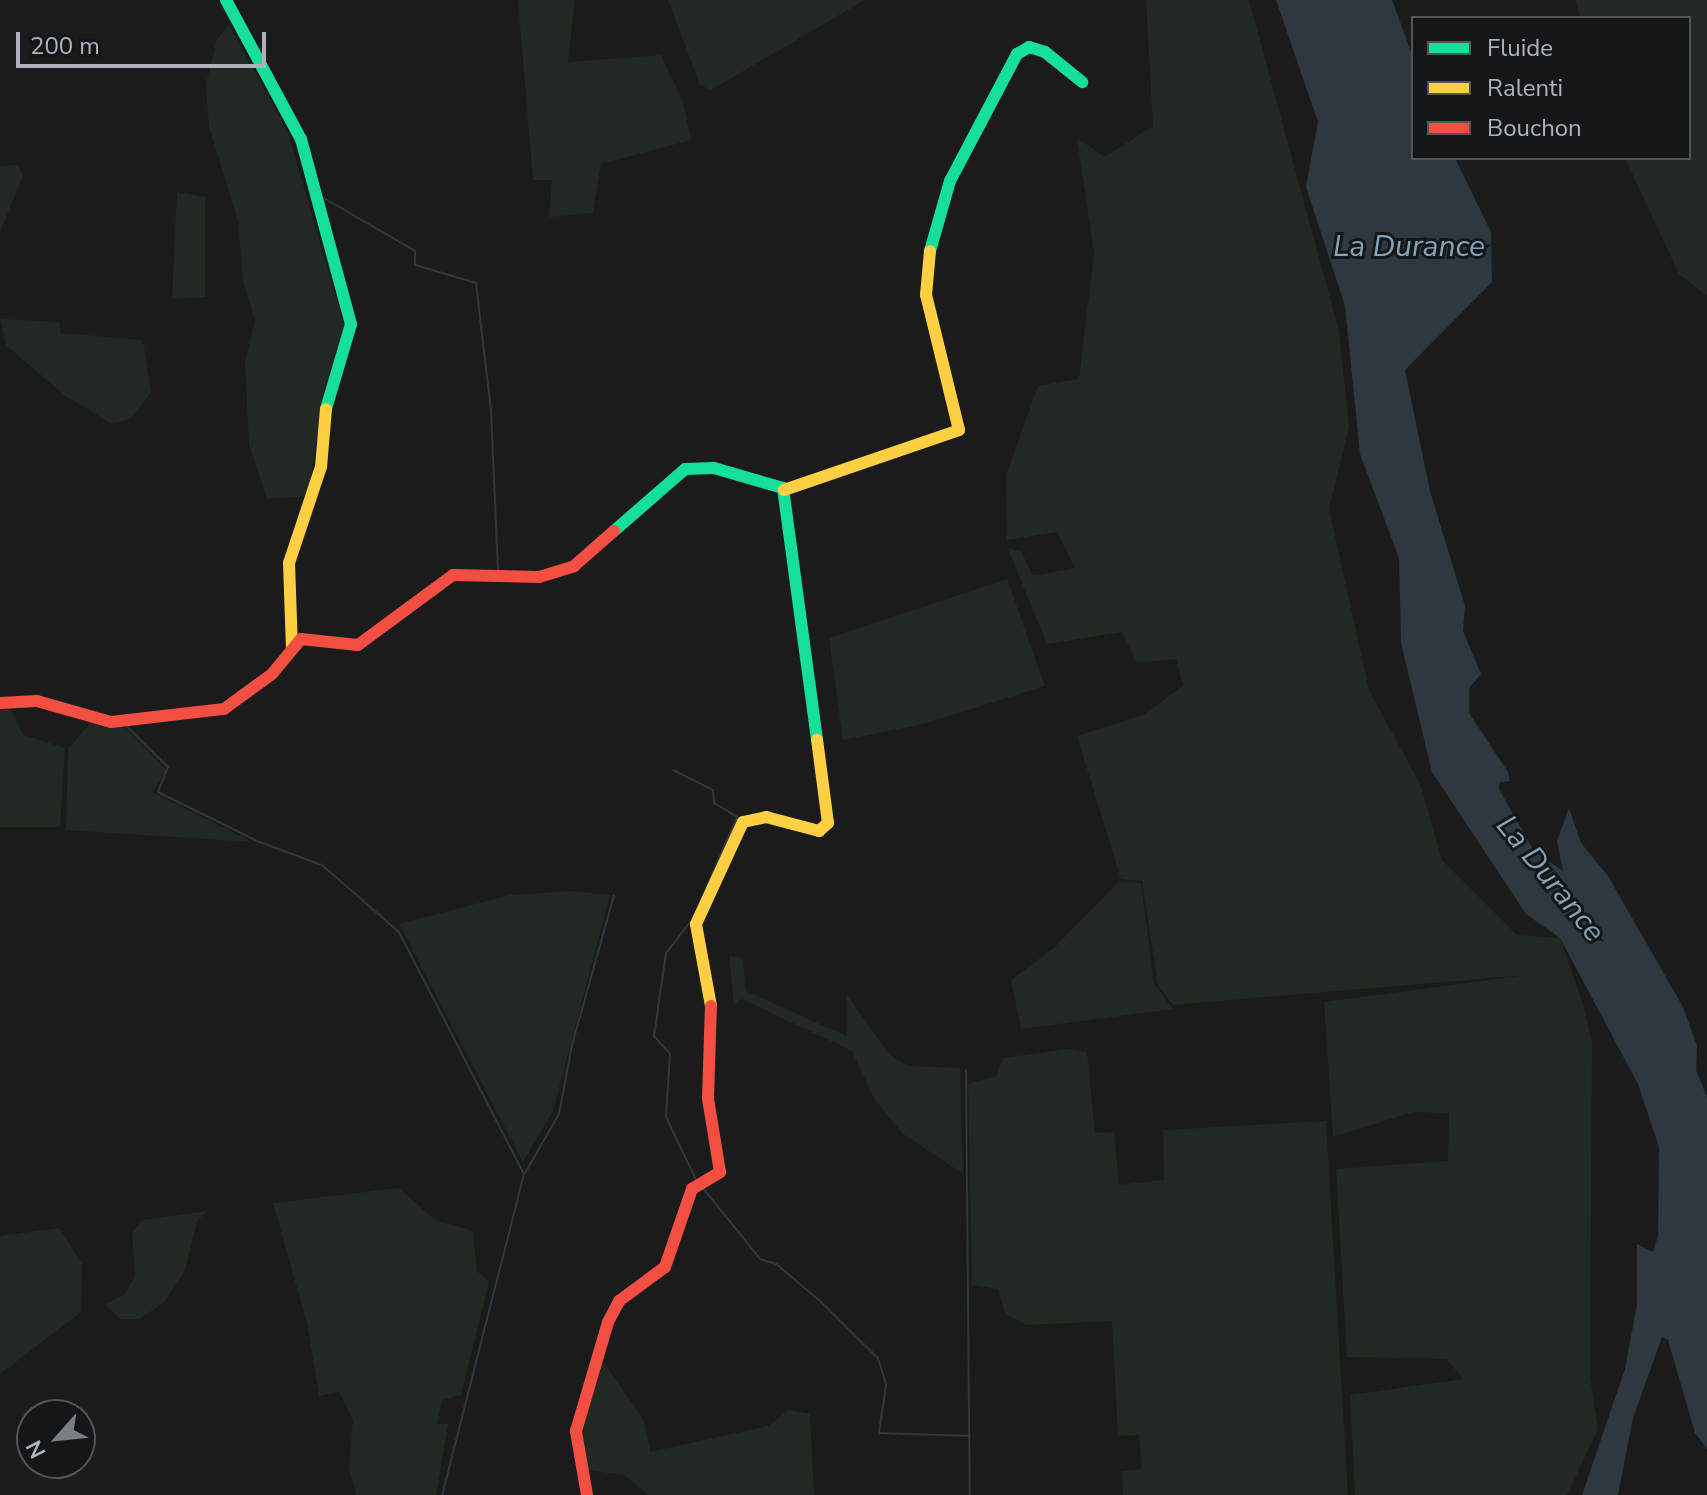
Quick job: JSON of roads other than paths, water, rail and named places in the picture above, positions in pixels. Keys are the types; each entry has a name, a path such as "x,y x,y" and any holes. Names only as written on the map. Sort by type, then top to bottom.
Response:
{"street":[{"path":"226,0 301,139 351,324 328,392 317,480 289,563 292,649"},
{"path":"6,702 111,722 210,713 240,701 292,649 310,637 358,645 464,571 529,577 574,566 627,526 685,469 714,468 783,489 959,430 926,295 927,262 950,181 1017,54 1029,47 1045,52 1082,82"},
{"path":"587,1495 576,1431 608,1322 619,1301 665,1267 699,1184 718,1176 721,1167 708,1099 711,987 695,927 743,822 766,817 819,831 828,815 783,489"}],"water":[{"name":"La Durance","path":"1276,0 1392,0 1411,52 1411,160 1456,160 1491,232 1492,282 1405,370 1430,491 1465,606 1463,631 1481,674 1469,688 1469,713 1508,772 1510,781 1500,782 1499,789 1534,851 1563,871 1557,841 1569,808 1581,843 1608,876 1683,1007 1697,1046 1696,1070 1707,1097 1707,1449 1695,1433 1668,1340 1662,1337 1633,1418 1618,1495 1582,1495 1625,1369 1637,1304 1637,1244 1653,1252 1658,1236 1659,1147 1638,1084 1560,938 1526,914 1432,772 1401,643 1399,558 1360,454 1345,306 1306,187 1318,122"}],"waterway":[{"path":"322,197 415,251 415,265 476,283 491,410 498,569"},
{"path":"127,727 168,767 158,792 257,841 322,865 399,932 524,1174 442,1495"},
{"path":"673,770 713,790 714,803 737,817 707,886"},
{"path":"525,1173 559,1114 572,1045 614,896"},
{"path":"691,921 666,953 654,1036 670,1054 666,1117 696,1180"},
{"path":"966,1070 970,1495"},
{"path":"703,1188 760,1259 776,1264 819,1300 878,1358 886,1385 879,1433 970,1436"}]}
